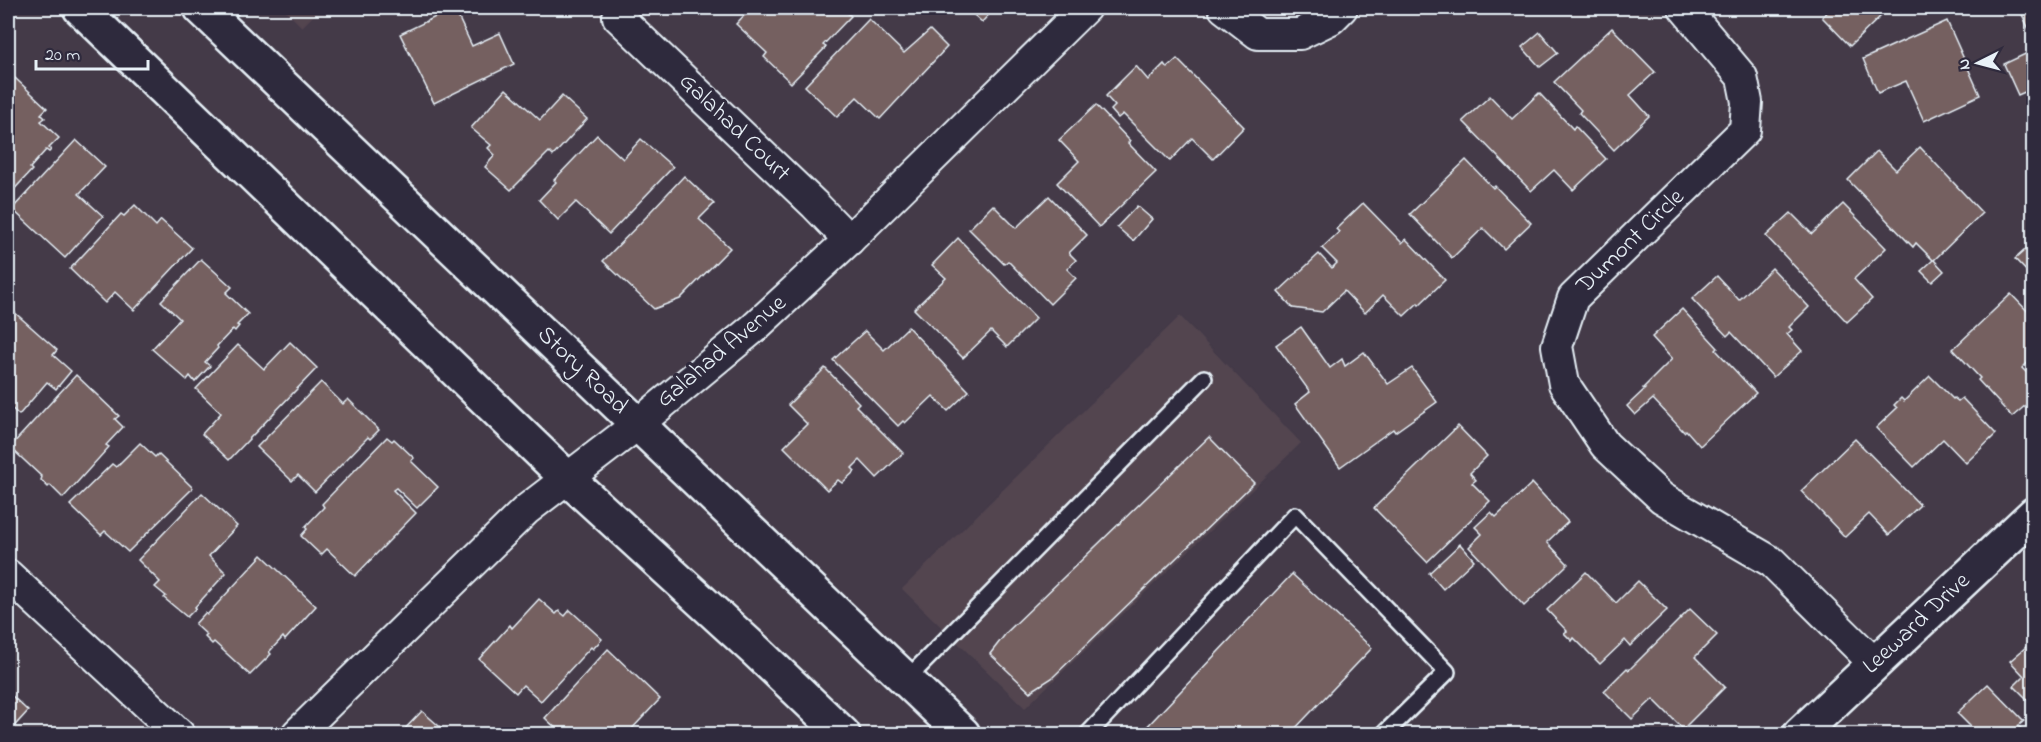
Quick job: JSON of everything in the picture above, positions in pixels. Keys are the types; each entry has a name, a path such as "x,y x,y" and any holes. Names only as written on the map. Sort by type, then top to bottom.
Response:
{"main road":[{"path":"80,8 568,478 756,651 843,735"},
{"name":"Story Road","path":"216,12 638,424 963,735"},
{"name":"Leeward Drive","path":"1800,735 2034,514"}],"street":[{"name":"Galahad Avenue","path":"297,735 526,510 638,424 755,327 849,240 1085,8"},
{"path":"1224,8 1258,34 1300,34 1331,19 1342,8"},
{"name":"Dumont Circle","path":"1684,8 1742,77 1747,102 1745,130 1573,298 1557,346 1564,384 1605,445 1662,498 1772,562 1875,664"},
{"name":"Galahad Court","path":"618,17 849,240"},
{"path":"8,575 179,735"}],"lane":[{"path":"906,680 1204,378"},
{"path":"1088,735 1295,515 1447,672 1384,735"}],"shaded area":[{"path":"283,8 321,8 302,27"},
{"path":"1180,316 1301,443 1025,708 902,589"}],"building":[{"path":"454,8 472,46 500,33 514,64 434,103 400,34"},
{"path":"751,8 842,8 851,16 823,45 826,47 791,83 764,57 767,53 736,24"},
{"path":"966,8 995,8 982,22"},
{"path":"1832,8 1882,8 1886,11 1850,46 1822,17"},
{"path":"2019,8 2034,8 2034,40"},
{"path":"869,19 904,53 930,30 947,47 880,119 857,97 837,117 805,86"},
{"path":"1947,21 1980,95 1924,121 1906,81 1878,93 1863,59"},
{"path":"1612,28 1655,72 1630,95 1649,116 1614,150 1554,82"},
{"path":"1540,32 1558,53 1540,67 1522,47"},
{"path":"2034,50 2034,88 2018,95 2004,64"},
{"path":"1177,59 1244,127 1213,159 1192,138 1170,161 1123,114 1118,118 1111,110 1115,106 1106,96 1136,66 1148,80 1164,64 1167,68"},
{"path":"15,78 47,108 41,114 45,118 41,121 59,138 49,148 51,150 49,152 46,150 30,168 32,170 8,196 8,87"},
{"path":"506,89 540,120 562,96 587,119 553,156 549,152 511,190 485,167 495,155 488,148 491,145 471,128"},
{"path":"1539,93 1606,159 1573,190 1554,170 1531,191 1463,121 1490,96 1512,119"},
{"path":"2034,93 2034,114 2025,97"},
{"path":"1096,105 1156,172 1099,227 1057,183 1079,161 1059,140"},
{"path":"597,135 623,159 641,139 673,167 609,234 576,202 558,220 539,200 556,182 554,180"},
{"path":"76,140 105,167 79,194 103,216 65,258 12,209"},
{"path":"1920,147 1982,213 1934,260 1944,271 1932,282 1921,271 1933,260 1916,243 1913,247 1848,180 1877,151 1896,170"},
{"path":"1466,160 1531,223 1504,249 1483,228 1452,258 1410,214"},
{"path":"684,176 714,204 699,219 730,248 680,299 654,309 603,261"},
{"path":"1049,196 1087,235 1069,253 1076,260 1067,269 1076,278 1050,304 1008,261 1004,264 969,229 993,205 1016,228"},
{"path":"1363,203 1402,243 1406,239 1445,280 1404,316 1383,295 1365,313 1344,291 1322,312 1293,308 1278,292 1319,254 1332,268 1337,263 1322,248 1339,232 1336,229"},
{"path":"1843,204 1886,248 1854,279 1872,299 1847,322 1766,236 1791,213 1812,234"},
{"path":"135,205 156,226 161,220 192,248 134,310 115,292 105,303 70,269 121,214 124,216"},
{"path":"1137,206 1152,219 1133,241 1117,227"},
{"path":"958,238 1036,318 1007,347 991,331 963,358 914,309 946,278 932,265"},
{"path":"2034,242 2034,279 2015,259"},
{"path":"201,259 232,287 226,293 248,314 237,325 239,326 235,331 233,329 217,346 218,348 205,362 210,366 195,382 190,376 187,380 152,349 180,319 161,301"},
{"path":"1772,268 1809,307 1789,327 1792,330 1787,334 1802,351 1773,377 1731,332 1727,336 1692,299 1717,276 1739,300"},
{"path":"2011,294 2034,318 2034,357 2022,368 2034,380 2034,398 2012,417 1953,349"},
{"path":"1682,309 1756,393 1700,446 1653,399 1635,415 1627,406 1672,359 1652,337"},
{"path":"13,311 57,350 53,355 71,371 56,389 47,382 19,415 8,405 8,317"},
{"path":"908,327 969,391 948,411 933,396 905,423 903,421 898,426 833,360 865,331 884,350"},
{"path":"1301,327 1330,368 1342,359 1345,366 1364,352 1388,384 1412,368 1437,402 1395,432 1393,429 1340,467 1295,404 1310,392 1276,345"},
{"path":"290,342 317,368 229,460 202,434 221,413 196,389 238,345 264,369"},
{"path":"825,368 859,403 856,406 903,453 877,478 860,460 852,468 855,471 842,483 838,480 827,490 784,447 807,424 788,405"},
{"path":"76,375 119,416 115,419 123,427 106,445 109,447 63,498 50,485 48,487 41,480 42,477 10,447"},
{"path":"1930,376 1953,399 1958,401 1962,398 1996,434 1966,463 1943,439 1914,467 1876,428 1897,408 1894,405 1901,398 1904,401"},
{"path":"321,382 343,404 348,399 379,430 370,439 368,437 315,492 298,475 292,481 257,447"},
{"path":"1458,426 1487,456 1470,473 1476,480 1472,483 1490,501 1427,562 1374,508"},
{"path":"387,437 392,441 394,439 414,458 411,461 438,487 417,508 396,488 393,490 416,513 355,576 327,549 321,555 301,536 307,529 305,527 324,507 322,504"},
{"path":"1209,437 1254,483 1052,678 1030,692 990,654 1007,632"},
{"path":"1855,439 1920,505 1889,535 1869,514 1845,537 1801,491"},
{"path":"140,443 155,457 158,454 193,488 128,552 105,531 101,535 70,505 112,464 116,467"},
{"path":"1532,483 1568,522 1547,542 1568,564 1524,606 1469,547 1482,534 1475,527 1491,512 1496,517"},
{"path":"202,493 237,526 209,556 226,573 187,617 164,598 166,596 155,587 160,582 138,560"},
{"path":"1460,544 1474,560 1443,589 1429,573"},
{"path":"262,555 316,606 285,640 283,637 269,652 271,654 250,675 214,642 212,644 205,637 207,635 195,624 205,613 207,615"},
{"path":"1586,572 1616,603 1638,581 1667,610 1630,646 1625,640 1600,664 1574,638 1572,641 1564,633 1567,631 1547,610"},
{"path":"1292,574 1372,648 1290,734 1140,734"},
{"path":"539,599 556,614 559,611 565,616 570,610 602,639 593,649 591,647 541,701 523,685 516,693 479,659 510,625 512,628"},
{"path":"1690,609 1717,635 1695,657 1725,687 1683,729 1653,699 1632,719 1604,691 1627,668 1629,670"},
{"path":"2034,640 2034,706 2014,686 2024,676 2010,661"},
{"path":"608,649 660,699 627,734 562,734 545,718"},
{"path":"1988,684 2024,721 2018,726 2022,729 2020,731 2023,734 1978,734 1957,713"},
{"path":"8,692 28,711 8,733"},
{"path":"422,711 448,734 400,734"}]}
